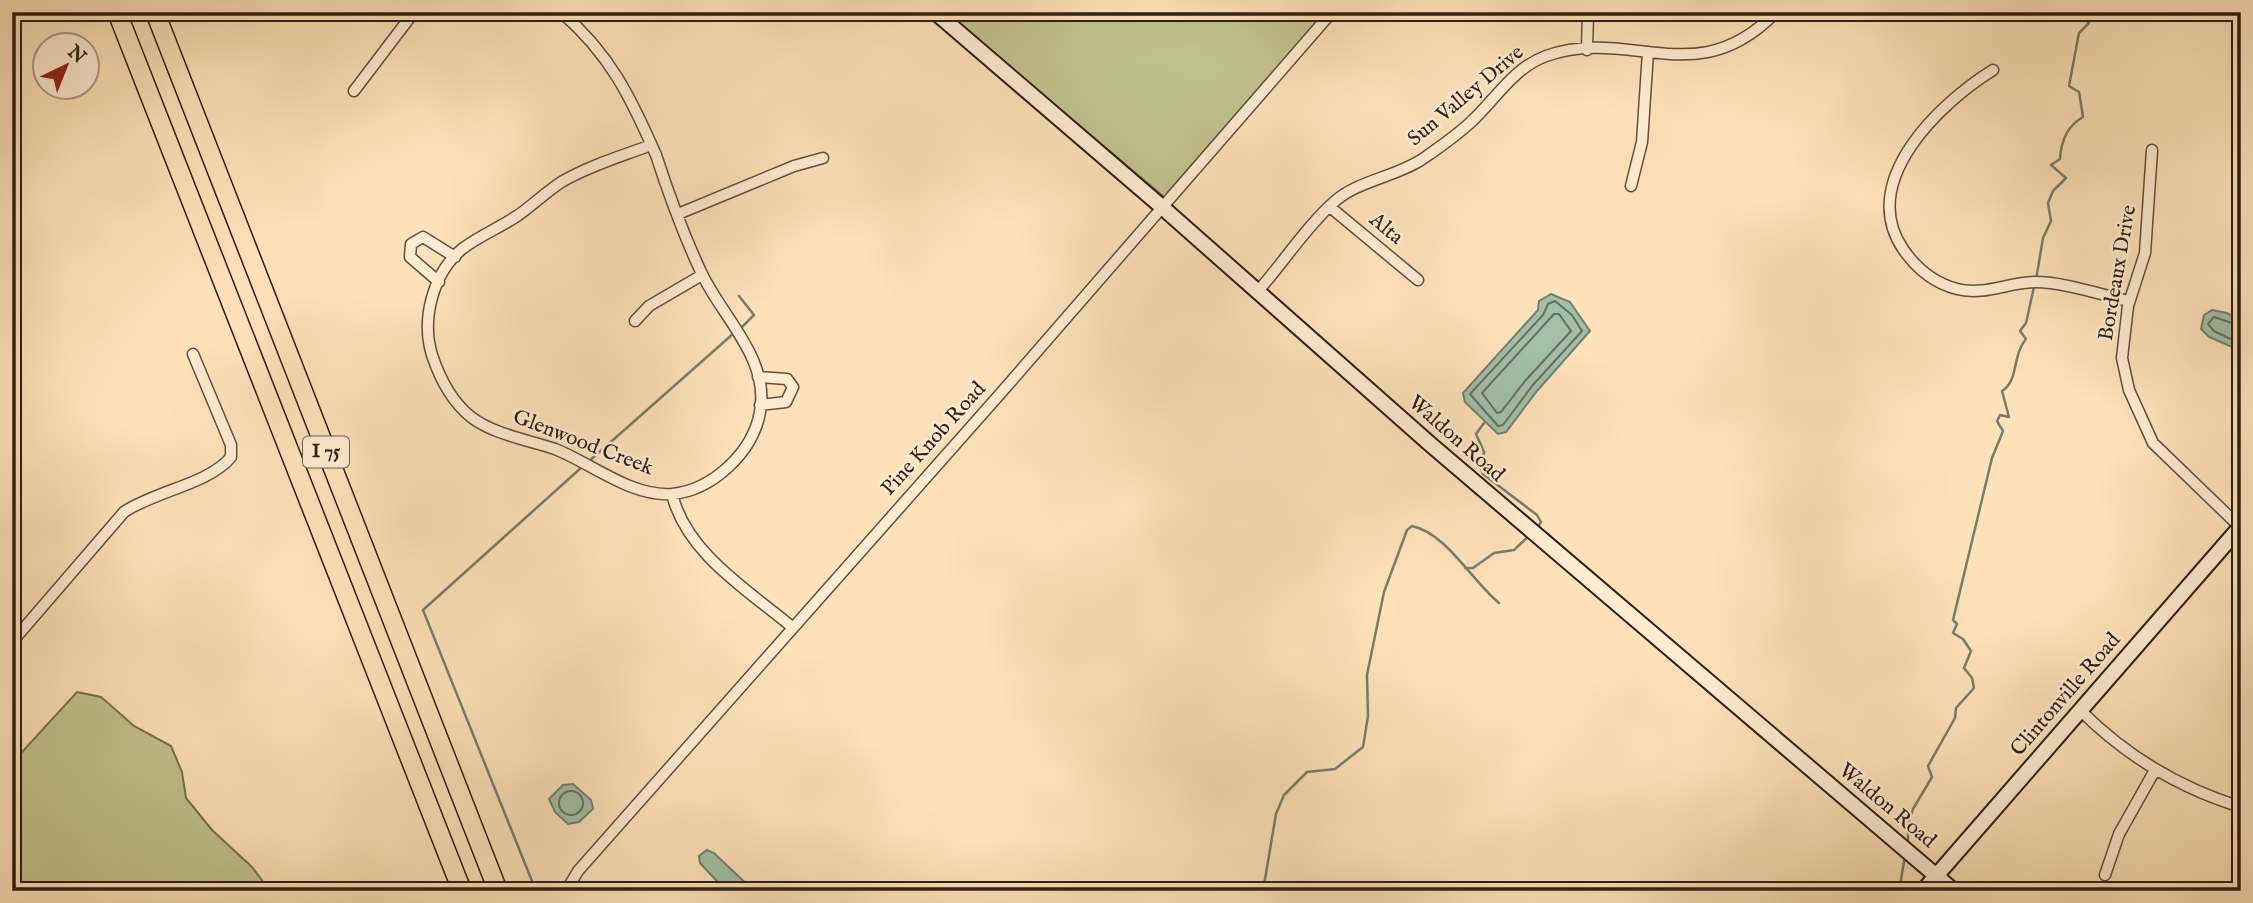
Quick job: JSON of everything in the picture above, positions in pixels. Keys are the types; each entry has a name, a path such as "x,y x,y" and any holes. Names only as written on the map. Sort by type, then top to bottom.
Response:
{"highway":[{"name":"I 75","path":"117,12 462,891"},
{"name":"I 75","path":"155,12 498,891"}],"street":[{"path":"354,91 414,12"},
{"name":"Glenwood Creek","path":"561,12 582,30 610,62 635,107 651,145 702,275 752,356 758,377 760,405 753,431 743,451 727,468 710,480 672,494 646,490 622,481 579,458 472,418 453,399 439,377 429,346 428,317 433,294 455,257 561,182 651,145"},
{"name":"Waldon Road","path":"935,12 1162,207 1430,444 1954,891"},
{"name":"Pine Knob Road","path":"566,891 578,871 1332,12"},
{"path":"1587,51 1588,12"},
{"name":"Sun Valley Drive","path":"1258,291 1329,207 1353,191 1421,160 1470,123 1506,84 1537,60 1572,51 1676,55 1717,51 1751,36 1776,12"},
{"path":"1631,186 1642,142 1648,52"},
{"path":"1993,70 1963,89 1919,135 1900,160 1891,209 1895,236 1912,262 1934,281 1959,290 1987,291 2036,282 2129,301"},
{"name":"Bordeaux Drive","path":"2152,150 2145,253 2129,301 2122,358 2139,418 2153,443 2241,526"},
{"path":"678,214 794,166 823,158"},
{"name":"Alta","path":"1329,207 1418,280"},
{"path":"439,282 411,257 411,244 423,237 431,239 455,257"},
{"path":"635,321 649,306 702,275"},
{"path":"12,642 124,512 142,500 222,469 231,457 231,444 192,355"},
{"path":"758,377 788,379 793,387 786,402 760,405"},
{"path":"672,494 681,523 694,541 792,627"},
{"name":"Clintonville Road","path":"1923,891 2241,526"},
{"path":"2080,710 2099,730 2155,770 2201,794 2241,807"},
{"path":"2105,875 2119,834 2155,770"}],"green space":[{"path":"945,12 1325,12 1164,197"},
{"path":"77,692 101,697 134,726 171,746 182,772 186,798 212,830 252,867 270,891 12,891 12,763"}],"water":[{"path":"1551,294 1570,302 1590,331 1537,391 1506,432 1498,434 1465,402 1463,393 1538,310 1539,301"},
{"path":"2212,310 2241,320 2241,351 2209,337 2201,329 2204,315"},
{"path":"573,784 591,800 593,809 579,822 568,824 555,812 549,799 563,785"},
{"path":"707,850 714,853 754,891 726,891 700,863 699,856"}],"waterway":[{"path":"2036,280 2043,238 2051,221 2048,203 2053,191 2066,178 2051,165 2060,159 2063,140 2069,129 2083,117 2079,92 2069,86 2079,33 2089,23 2078,12"},
{"path":"1908,843 1908,825 1913,809 1932,777 1928,766 1955,718 1956,708 1974,688 1972,678 1964,668 1971,651 1963,639 1953,633 1957,624 1953,620 1992,458 2003,431 1997,421 2000,415 2009,417 2002,391 2011,381 2019,352 2026,339 2020,331 2026,323 2034,287"},
{"path":"739,296 754,315 740,329"},
{"path":"587,463 734,333"},
{"path":"1484,423 1476,434 1484,452 1481,468 1483,474 1537,515 1541,522 1537,528"},
{"path":"536,891 423,610 582,467"},
{"path":"1263,891 1276,814 1284,795 1307,772 1335,769 1363,747 1368,716 1367,675 1384,592 1407,530 1412,526 1436,538 1499,603"},
{"path":"1465,568 1473,568 1494,553 1514,550 1530,535"},
{"path":"1899,891 1905,856"}]}
